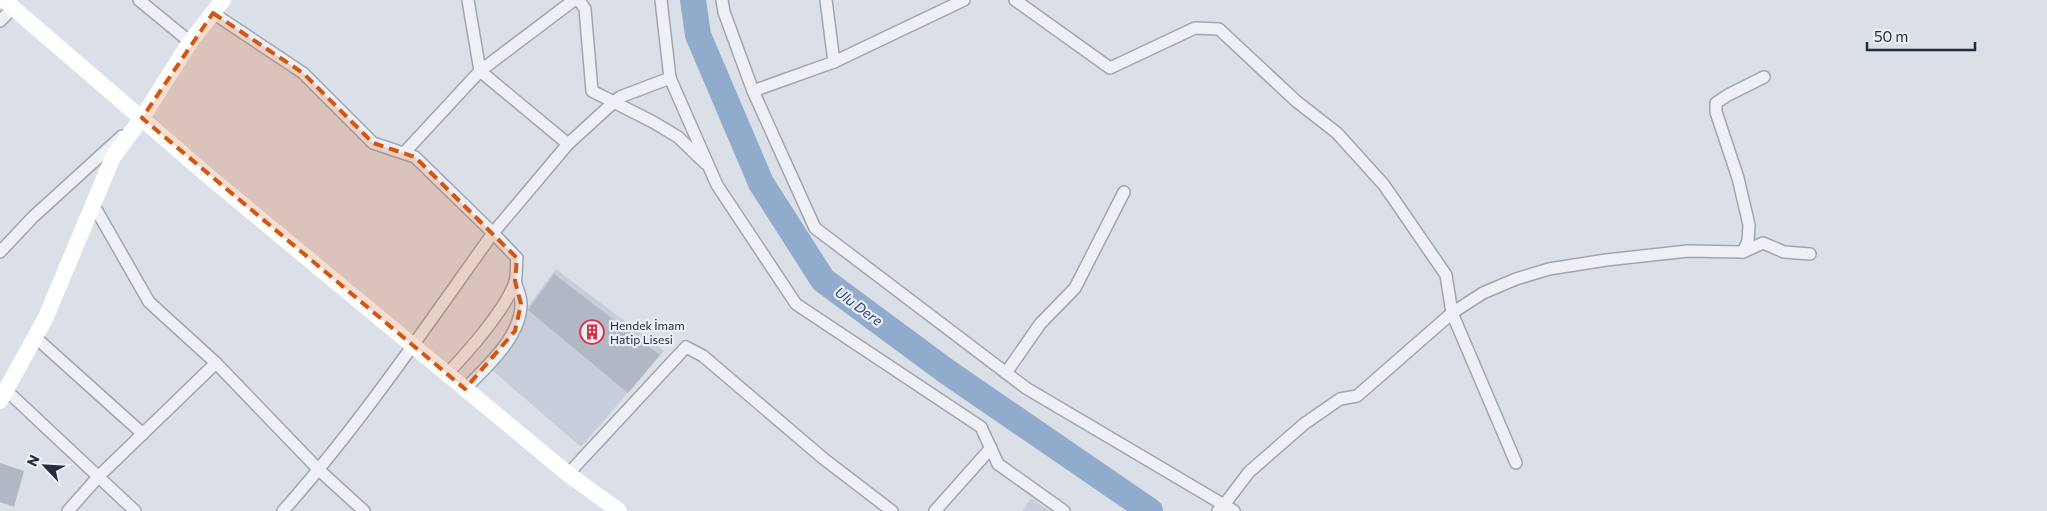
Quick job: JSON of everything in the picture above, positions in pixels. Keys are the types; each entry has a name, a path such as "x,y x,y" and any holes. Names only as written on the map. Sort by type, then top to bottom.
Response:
{"main road":[{"path":"3,396 46,317 113,157 142,118 190,42 220,3"},
{"path":"9,4 213,180 568,474 618,511"}],"street":[{"path":"139,0 190,42"},
{"path":"468,0 480,71 568,144"},
{"path":"404,153 480,71 574,0"},
{"path":"579,0 585,8 592,92 678,137 710,168"},
{"path":"661,0 670,78 717,184 796,304 981,427 998,464 1064,511"},
{"path":"722,0 724,12 753,91 814,228 1026,388 1225,509 1249,472 1304,424 1340,399 1357,396 1452,313 1483,293 1516,279 1550,269 1655,254 1688,251 1743,252 1764,243 1784,252 1810,254"},
{"path":"826,0 834,62"},
{"path":"753,91 834,62 964,0"},
{"path":"1016,0 1110,68 1195,28 1220,29 1296,101 1336,133 1384,185 1446,275 1452,313 1516,463"},
{"path":"220,3 303,73 373,142 415,157 517,258 515,281 521,304 515,331 494,359 466,389"},
{"path":"0,21 9,4"},
{"path":"1743,252 1748,241 1749,225 1738,178 1716,112 1716,103 1764,77"},
{"path":"283,511 319,470 413,346 493,234 568,144 620,97 670,78"},
{"path":"0,252 33,218 142,118"},
{"path":"1006,373 1040,324 1074,288 1124,192"},
{"path":"93,204 149,302 216,364 319,470 364,511"},
{"path":"447,374 487,326 505,301 515,281"},
{"path":"35,337 143,434"},
{"path":"568,474 686,347 704,356 824,459 892,511"},
{"path":"68,511 99,476 216,364"},
{"path":"3,396 99,476 135,511"},
{"path":"935,511 990,448"}],"highlighted area":[{"path":"213,13 303,73 373,143 415,157 517,258 515,281 521,304 515,331 465,389 142,118"}],"shaded area":[{"path":"556,269 664,351 581,447 485,364"},
{"path":"1031,498 1049,511 1022,511"}],"building":[{"name":"Hendek İmam Hatip Lisesi","path":"554,274 660,355 628,393 528,310"},
{"path":"0,463 24,471 14,507 0,502"}],"waterway":[{"name":"Ulu Dere","path":"693,0 698,35 761,183 823,280 946,371 1150,511"}],"place":[{"name":"Hendek İmam Hatip Lisesi","path":"592,332"}]}
